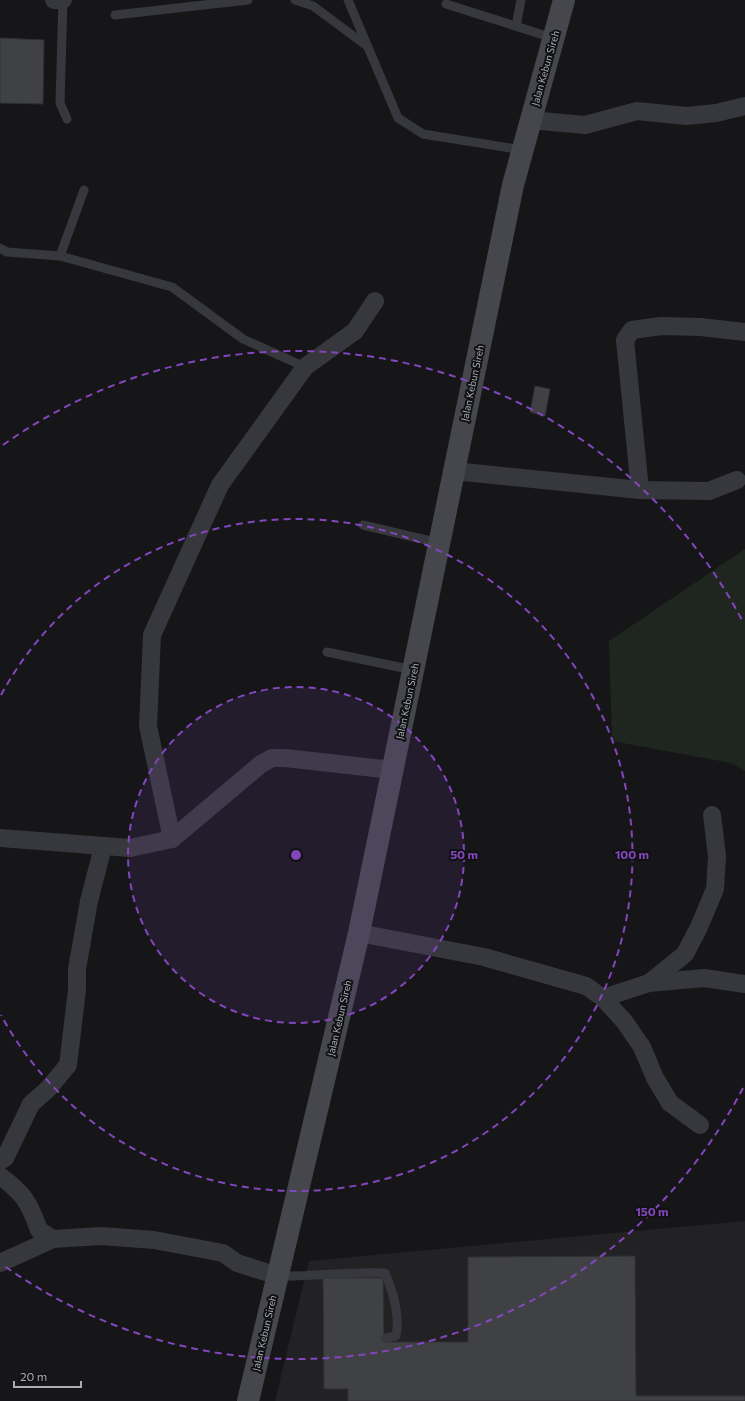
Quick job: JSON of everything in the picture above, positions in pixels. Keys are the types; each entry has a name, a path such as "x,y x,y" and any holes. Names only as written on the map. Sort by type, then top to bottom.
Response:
{"street":[{"path":"54,0 63,0"},
{"name":"Jalan Kebun Sireh","path":"248,1401 359,933 512,185 564,0"},
{"path":"530,120 585,125 637,111 686,116 716,113 745,106"},
{"path":"172,839 148,726 152,634 220,485 305,367 354,332 375,301"},
{"path":"640,490 625,340 632,330 661,326 701,327 745,332"},
{"path":"454,471 640,490 709,491 737,480"},
{"path":"0,838 130,848 172,839 261,764 272,758 285,758 392,770"},
{"path":"649,983 685,954 716,889 717,856 712,815"},
{"path":"0,1161 5,1158 31,1104 48,1089 68,1065 77,990 77,969 89,901 103,847"},
{"path":"359,933 484,957 586,986 603,998 624,1021 642,1047 655,1078 670,1103 700,1125"},
{"path":"603,998 649,983 704,978 745,984"},
{"path":"0,1176 20,1191 33,1212 39,1230 53,1239"},
{"path":"0,1262 53,1239 102,1236 154,1240 224,1253 237,1263 278,1276"}],"lane":[{"path":"63,0 60,103 67,119"},
{"path":"116,15 248,0"},
{"path":"295,0 313,6 368,47"},
{"path":"348,0 398,118 423,134 522,150"},
{"path":"516,26 521,0"},
{"path":"446,4 553,38"},
{"path":"60,256 84,190"},
{"path":"0,248 7,252 60,256 172,287 242,339 305,367"},
{"path":"363,525 439,543"},
{"path":"327,652 413,670"},
{"path":"278,1276 359,1272 386,1273 390,1284 398,1325 396,1336 386,1338"}],"shaded area":[{"path":"745,549 745,771 731,763 612,741 609,641"},
{"path":"745,1221 745,1401 275,1401 309,1261"}],"building":[{"path":"0,38 44,40 43,104 0,103"},
{"path":"535,386 550,389 545,416 530,412"},
{"path":"635,1256 636,1396 745,1396 745,1401 348,1401 348,1389 324,1389 323,1278 383,1278 384,1342 468,1342 468,1257"}]}
